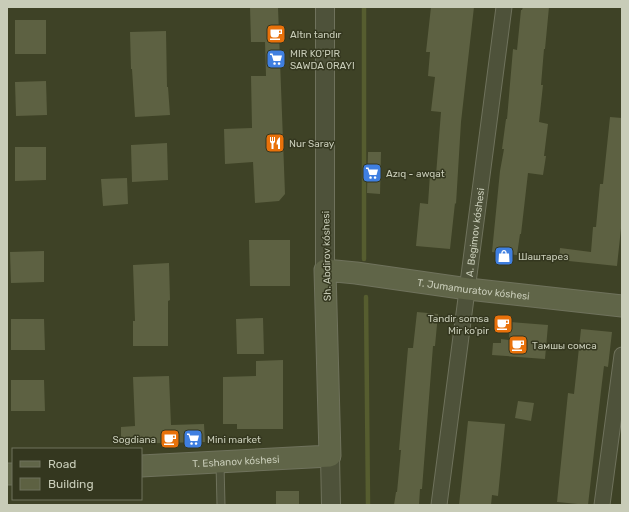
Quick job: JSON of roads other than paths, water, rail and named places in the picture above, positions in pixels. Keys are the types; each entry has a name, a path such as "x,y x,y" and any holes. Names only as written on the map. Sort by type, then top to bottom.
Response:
{"main road":[{"name":"T. Jumamuratov kóshesi","path":"325,270 468,289 622,306"},
{"name":"Sh. Abdirov kóshesi","path":"325,270 330,456"},
{"name":"T. Eshanov kóshesi","path":"142,466 330,456"}],"street":[{"name":"Sh. Abdirov kóshesi","path":"325,7 325,270"},
{"name":"A. Begimov kóshesi","path":"439,505 504,7"},
{"path":"602,505 622,355"},
{"name":"Sh. Abdirov kóshesi","path":"330,456 331,505"}],"lane":[{"path":"220,462 221,505"}],"waterway":[{"path":"364,7 364,259"},
{"path":"366,297 368,505"}],"place":[{"name":"Altın tandır","path":"276,34"},
{"name":"MIR KO'PIR SAWDA ORAYI","path":"276,59"},
{"name":"Nur Saray","path":"275,143"},
{"name":"Azıq - awqat","path":"372,173"},
{"name":"Шаштарез","path":"504,256"},
{"name":"Tandir somsa Mir ko'pir","path":"503,324"},
{"name":"Тамшы сомса","path":"518,345"},
{"name":"Sogdiana","path":"170,439"},
{"name":"Mini market","path":"193,439"}]}
